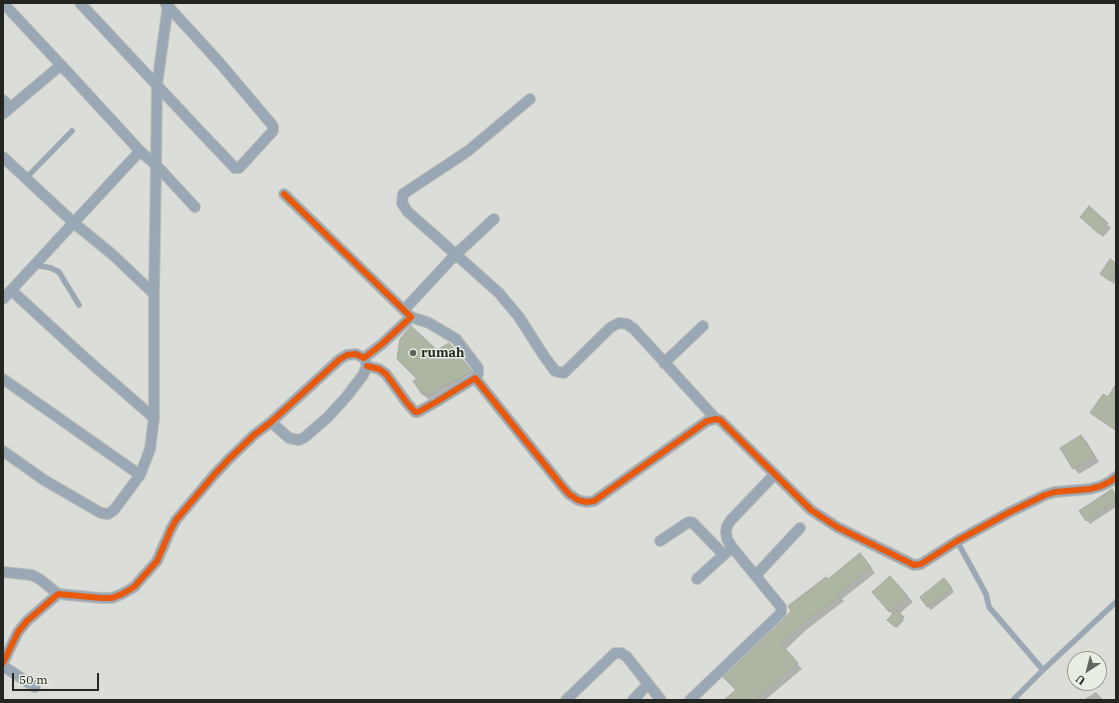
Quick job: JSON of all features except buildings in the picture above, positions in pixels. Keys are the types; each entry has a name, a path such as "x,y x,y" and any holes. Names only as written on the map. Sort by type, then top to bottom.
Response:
{"street":[{"path":"3,3 140,151 195,207"},
{"path":"80,3 235,168 240,168 274,129 273,126 219,62 166,4"},
{"path":"3,451 44,480 101,513 108,514 114,510 140,475 150,449 154,418 157,85 166,4"},
{"path":"5,107 61,65"},
{"path":"530,99 468,151 403,194 402,203 407,211 499,293 519,317 555,371 564,373 611,327 623,323 631,326 716,419 723,422 811,510 826,521 907,563 914,565 921,564 1010,512 1045,496 1055,492 1090,489 1101,486 1111,481 1116,476"},
{"path":"3,299 140,151"},
{"path":"3,157 74,223 113,255 154,294"},
{"path":"3,572 32,575 41,580 58,594 112,598 134,587 157,561 171,528 229,459 254,435 271,422 347,355 356,354 365,362 386,374 415,412 418,412 436,402 475,378 478,374 478,368 456,339 429,323 408,314 284,194"},
{"path":"271,422 289,438 299,440 338,407 363,375 365,362 408,314 455,255 494,219"},
{"path":"11,290 84,357 154,418"},
{"path":"664,363 703,326"},
{"path":"475,378 569,494 578,500 586,502 594,501 707,421 716,419"},
{"path":"3,379 140,475"},
{"path":"690,700 781,613 781,608 732,547 727,539 726,532 727,526 775,474"},
{"path":"660,541 690,522 693,523 724,555"},
{"path":"756,575 800,528"},
{"path":"697,579 732,547"},
{"path":"3,663 18,632 58,594"},
{"path":"572,698 615,653 621,653 628,658 661,700"},
{"path":"3,666 35,688"},
{"path":"633,700 648,684"}],"lane":[{"path":"26,178 72,131"},
{"path":"34,265 51,268 59,272 79,305"},
{"path":"957,542 986,594 989,606 1043,670"},
{"path":"1013,700 1116,602"}],"cycle path":[{"path":"3,663 18,632 27,621 58,594 112,598 134,587 157,561 176,520 229,459 340,359 347,355 356,354 364,358 382,344 411,317 284,194"},
{"path":"367,366 379,369 386,374 415,412 418,412 436,402 475,378 569,494 578,500 586,502 594,501 707,421 716,419 720,420 811,510 837,527 914,565 921,564 957,541 1045,495 1055,492 1090,489 1101,486 1116,477"}],"place":[{"name":"rumah","path":"413,353"}]}
